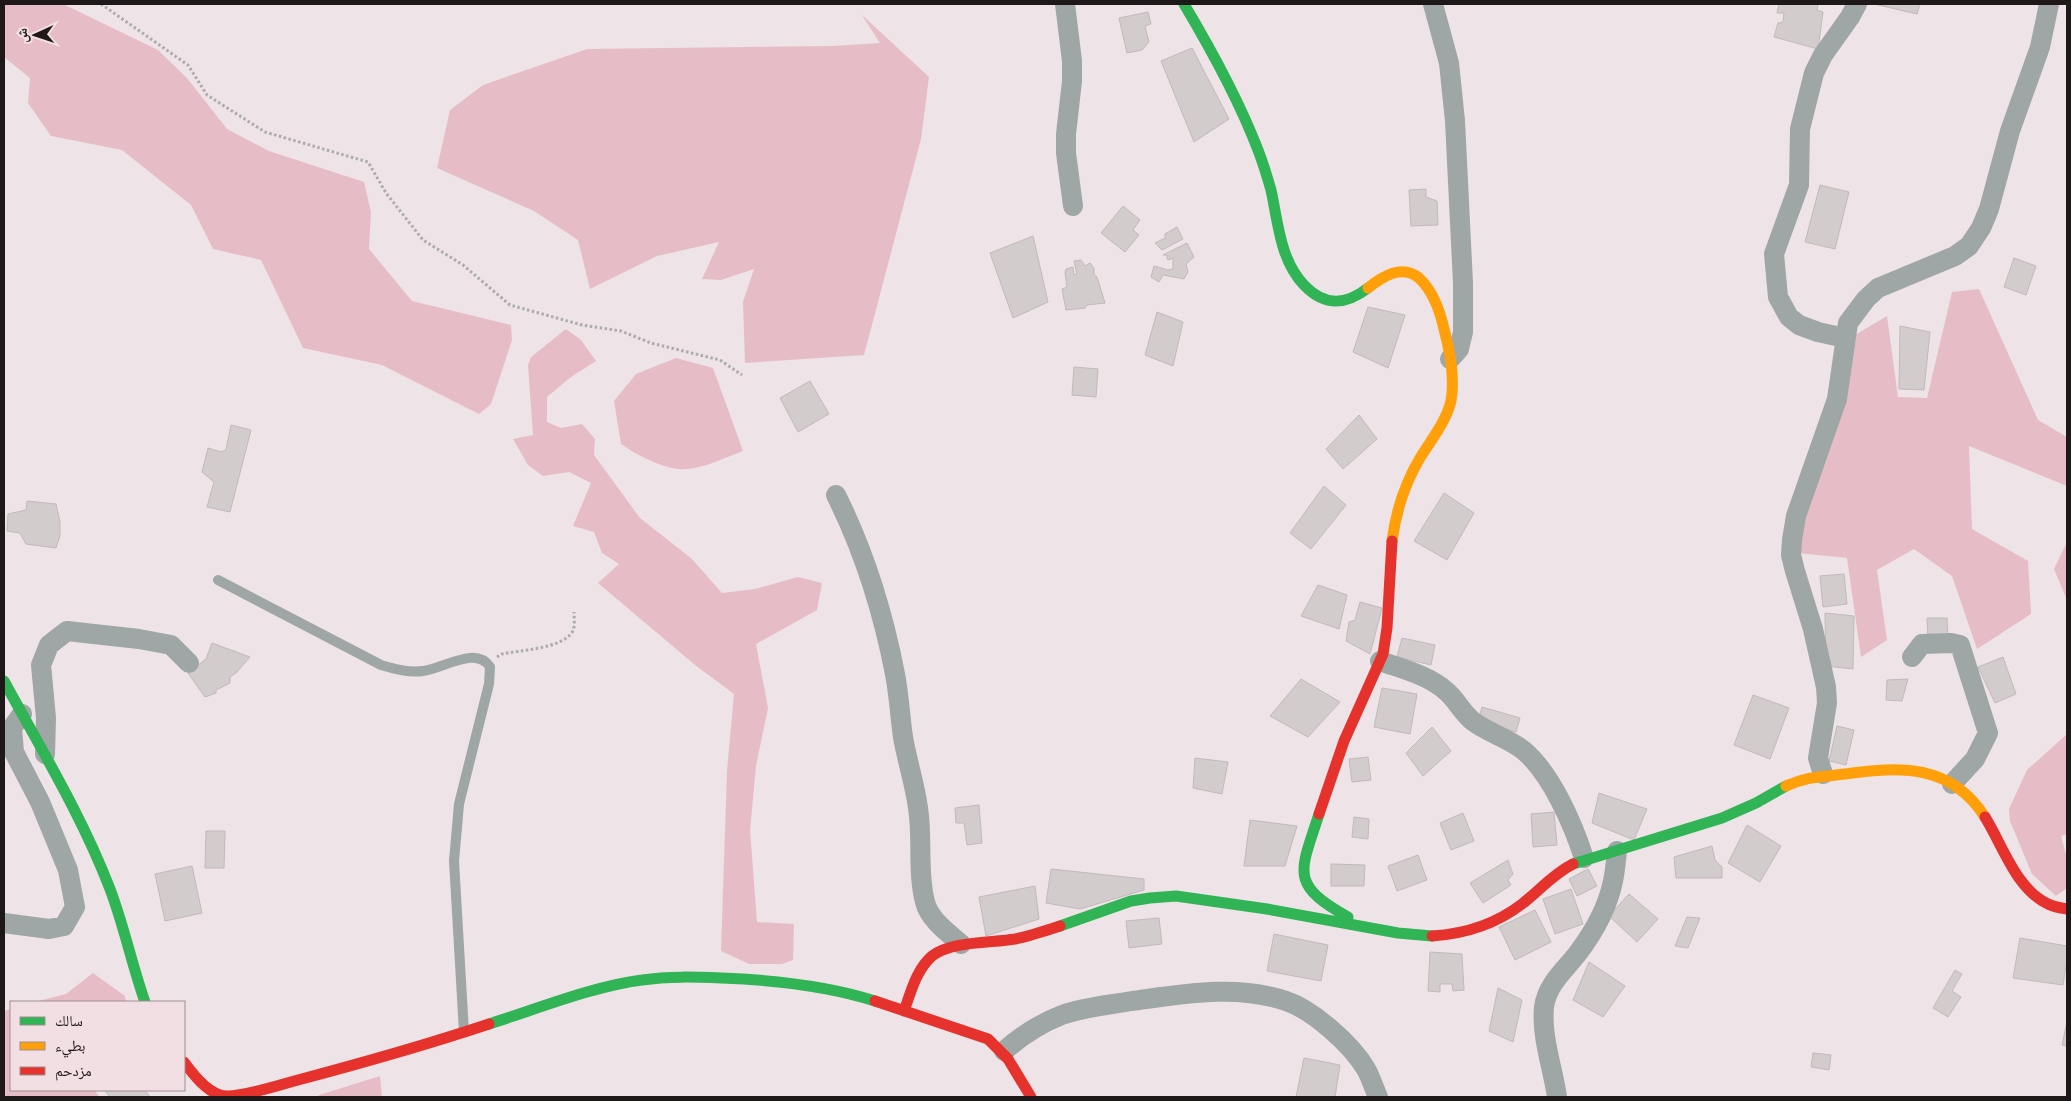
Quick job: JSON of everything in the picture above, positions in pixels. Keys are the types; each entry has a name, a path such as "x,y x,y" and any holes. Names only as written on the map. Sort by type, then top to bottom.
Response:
{"street":[{"path":"1065,4 1072,61 1066,153 1073,206"},
{"path":"1184,4 1226,76 1266,172 1290,267 1305,285 1325,300 1335,302 1347,301 1388,274 1401,270 1414,273 1422,279 1432,292 1443,324 1450,358 1452,390 1447,411 1436,435 1424,451 1415,468 1403,495 1396,520 1390,567 1388,626 1380,661 1355,714 1324,794 1308,850 1304,873 1310,892 1362,926"},
{"path":"1433,4 1449,63 1455,121 1463,332 1458,349 1450,358"},
{"path":"1845,338 1800,325 1788,317 1778,297 1774,254 1799,186 1800,129 1814,73 1823,55 1850,17 1856,4"},
{"path":"1823,774 1818,758 1827,703 1826,687 1813,629 1791,555 1796,516 1837,399 1848,324 1866,299 1878,288 1955,256 1969,246 1981,228 1989,209 2010,131 2040,47 2049,4"},
{"path":"836,495 864,558 888,642 895,675 903,738 918,808 925,903 947,933 962,944"},
{"path":"45,756 46,718 41,665 49,645 67,631 139,639 171,645 189,663"},
{"path":"1912,657 1922,644 1951,642 1960,645 1988,733 1975,759 1952,784"},
{"path":"1380,661 1435,683 1447,691 1463,712 1479,725 1513,742 1524,751 1539,767 1570,819 1584,858"},
{"path":"4,681 64,790 110,888 123,928 134,975 145,1001"},
{"path":"4,923 49,929 64,926 75,907 68,870 40,802 14,752 12,728 22,714"},
{"path":"904,1011 920,969 928,958 945,948 962,944 1016,938 1121,904 1151,897 1173,896 1260,906 1390,932 1445,935 1464,931 1512,912 1547,880 1584,858 1617,851 1723,818 1798,780 1823,774 1830,776 1891,768 1916,770 1938,776 1967,794 1977,805 2022,881 2032,894 2045,904 2067,909"},
{"path":"1558,1097 1544,1022 1544,1006 1549,990 1559,974 1578,953 1607,900 1613,882 1617,851"},
{"path":"185,1063 196,1078 221,1097 230,1096 266,1088 464,1033 608,986 642,980 685,978 766,980 806,984 856,995 988,1039 1004,1051 1015,1066 1031,1097"},
{"path":"1004,1051 1016,1040 1062,1015 1100,1006 1204,992 1252,994 1288,1002 1319,1020 1348,1045 1366,1069 1378,1097"}],"lane":[{"path":"218,580 381,665 400,671 437,669 467,658 480,657 488,663 490,667 490,684 459,804 454,861 464,1033"}],"path":[{"path":"101,4 188,64 207,95 264,132 368,162 386,193 423,240 462,265 510,305 582,325 621,331 651,343 720,360 742,376"},
{"path":"488,663 502,654 551,645 570,634 575,625 574,612"}],"shaded area":[{"path":"4,4 63,4 158,50 187,78 227,129 269,151 364,182 371,212 369,249 412,301 511,325 512,340 491,404 479,414 382,365 303,348 261,260 213,249 191,205 122,150 51,136 28,103 30,78 4,57"},
{"path":"862,15 929,77 921,139 864,355 745,363 743,302 754,269 721,280 702,279 719,242 657,256 590,289 578,240 534,211 437,168 450,110 483,85 587,49 833,46 880,43"},
{"path":"1979,289 2038,420 2067,437 2067,486 1969,446 1972,529 2028,561 2031,614 1977,649 1952,576 1914,549 1877,570 1887,640 1861,657 1847,558 1797,553 1795,537 1855,335 1887,316 1898,397 1927,398 1952,292"},
{"path":"566,329 581,340 596,361 571,377 547,397 547,422 561,428 582,424 595,439 594,455 640,518 692,559 722,593 755,589 798,577 822,583 817,610 756,644 768,708 756,766 750,830 757,922 794,924 793,960 782,964 749,964 721,951 727,771 734,694 695,665 598,583 619,564 602,553 594,532 573,526 591,483 569,472 543,476 528,465 513,439 533,435 528,365 531,357"},
{"path":"676,358 713,368 743,451 703,466 678,469 648,460 621,444 614,401 636,374"},
{"path":"2067,542 2067,600 2054,569"},
{"path":"2067,734 2067,834 2061,836 2067,858 2067,888 2056,896 2032,874 2010,821 2009,809 2027,770"},
{"path":"93,973 125,996 126,1001 39,1001 66,994"},
{"path":"10,1009 10,1091 96,1091 99,1097 4,1097 4,1011"},
{"path":"380,1076 382,1097 317,1097 319,1095"}],"building":[{"path":"1779,4 1818,4 1817,10 1823,12 1818,49 1774,37 1778,23 1783,22 1784,13 1777,13"},
{"path":"1874,4 1920,4 1917,14"},
{"path":"1148,12 1151,24 1145,26 1149,42 1142,50 1127,53 1119,18"},
{"path":"1192,48 1229,119 1194,142 1161,61"},
{"path":"1820,185 1849,192 1835,249 1805,242"},
{"path":"1426,189 1426,197 1437,201 1438,225 1411,226 1409,190"},
{"path":"1123,206 1140,220 1133,230 1139,235 1125,252 1101,233"},
{"path":"1177,227 1183,239 1162,250 1155,243 1165,238 1165,234"},
{"path":"1033,236 1048,302 1013,318 990,253"},
{"path":"1187,243 1194,257 1186,264 1188,272 1184,279 1163,275 1159,282 1151,277 1154,266 1168,270 1173,269 1173,258 1169,260 1167,255 1163,255"},
{"path":"2014,258 2036,266 2026,295 2004,287"},
{"path":"1081,260 1085,266 1090,263 1094,268 1094,274 1097,277 1105,303 1066,310 1062,289 1067,287 1065,272 1066,269 1073,267 1074,275 1077,274 1074,261"},
{"path":"1368,307 1405,315 1388,368 1353,352"},
{"path":"1157,312 1183,322 1173,366 1145,355"},
{"path":"1900,326 1930,332 1924,390 1899,389"},
{"path":"1074,367 1098,369 1096,397 1072,395"},
{"path":"810,381 829,414 798,432 780,398"},
{"path":"1359,415 1377,439 1343,469 1326,449"},
{"path":"231,425 251,430 230,512 207,507 214,482 202,472 208,448 221,452 226,450"},
{"path":"1324,486 1346,505 1311,549 1290,533"},
{"path":"1444,493 1474,513 1447,560 1414,541"},
{"path":"27,501 56,504 60,522 60,536 56,548 26,544 20,533 7,531 8,514 26,510"},
{"path":"1844,574 1847,604 1823,607 1820,576"},
{"path":"1318,585 1347,595 1339,629 1301,616"},
{"path":"1360,602 1382,608 1370,654 1346,641 1349,622 1355,620"},
{"path":"1825,613 1854,616 1853,669 1826,666"},
{"path":"1927,618 1947,618 1948,637 1928,638"},
{"path":"1402,638 1435,645 1431,665 1397,657"},
{"path":"212,643 250,657 230,677 230,683 216,690 216,693 205,697 188,673 206,659"},
{"path":"2003,657 2016,694 1995,703 1978,667"},
{"path":"1301,679 1340,702 1308,737 1270,716"},
{"path":"1908,679 1902,701 1886,700 1887,680"},
{"path":"1382,688 1417,694 1410,734 1374,727"},
{"path":"1753,695 1789,708 1770,759 1734,745"},
{"path":"1482,707 1520,718 1516,732 1478,721"},
{"path":"1837,726 1854,730 1846,765 1829,761"},
{"path":"1432,727 1451,751 1423,776 1406,753"},
{"path":"1368,757 1371,780 1352,782 1349,759"},
{"path":"1195,758 1228,762 1222,794 1193,788"},
{"path":"1599,793 1647,809 1634,840 1592,823"},
{"path":"979,805 982,843 967,845 964,823 956,823 955,808"},
{"path":"1554,812 1557,845 1533,847 1531,814"},
{"path":"1463,813 1474,841 1451,850 1440,823"},
{"path":"1354,817 1369,819 1368,839 1352,837"},
{"path":"1250,820 1297,826 1285,866 1244,866"},
{"path":"1747,825 1781,846 1760,882 1728,863"},
{"path":"206,831 225,831 224,868 205,868"},
{"path":"1712,846 1715,860 1722,867 1722,878 1676,878 1674,857"},
{"path":"1418,855 1427,880 1397,891 1388,866"},
{"path":"1508,860 1513,874 1508,880 1511,885 1483,903 1470,883"},
{"path":"1331,864 1365,865 1364,886 1331,886"},
{"path":"192,866 202,913 165,921 155,874"},
{"path":"1051,869 1144,879 1144,890 1080,909 1046,903"},
{"path":"1588,869 1597,886 1577,896 1569,879"},
{"path":"1035,886 1039,919 986,936 979,897"},
{"path":"1571,889 1583,924 1555,934 1543,899"},
{"path":"1629,894 1658,919 1637,942 1609,916"},
{"path":"1535,910 1551,942 1515,960 1499,927"},
{"path":"1687,917 1700,918 1688,948 1675,946"},
{"path":"1159,918 1162,944 1129,948 1126,921"},
{"path":"1274,934 1328,945 1321,981 1267,971"},
{"path":"2020,938 2067,946 2063,985 2013,978"},
{"path":"1430,952 1462,954 1464,990 1453,991 1452,984 1440,984 1440,992 1428,991"},
{"path":"1589,962 1625,986 1603,1017 1573,1000"},
{"path":"1955,970 1962,974 1952,991 1961,997 1948,1017 1933,1008"},
{"path":"1498,988 1522,1000 1513,1042 1489,1031"},
{"path":"2067,1022 2067,1046 2062,1045"},
{"path":"1813,1053 1831,1055 1829,1070 1811,1067"},
{"path":"1304,1058 1340,1065 1335,1097 1296,1097"},
{"path":"105,1091 146,1091 150,1097 110,1097"}],"traffic: fast":[{"path":"1184,4 1224,75 1262,160 1271,190 1281,240 1296,275 1312,292 1328,300 1336,301 1352,298 1368,288"},
{"path":"4,681 60,783 99,862 115,903 145,1001"},
{"path":"1573,864 1722,818 1756,803 1786,786"},
{"path":"1319,814 1304,863 1304,874 1308,885 1316,895 1348,917"},
{"path":"1060,926 1131,901 1176,896 1267,909 1398,933 1432,936"},
{"path":"489,1024 605,987 662,978 712,978 780,982 818,987 875,1001"}],"traffic: slow":[{"path":"1368,288 1380,279 1393,273 1406,272 1419,278 1432,295 1438,308 1451,365 1452,392 1449,409 1410,477 1399,508 1392,541"},
{"path":"1786,786 1822,776 1866,771 1905,770 1941,778 1957,787 1972,800 1985,817"}],"traffic: jam":[{"path":"1319,814 1344,741 1383,654 1387,628 1392,541"},
{"path":"1985,817 2011,866 2027,888 2048,904 2067,909"},
{"path":"1432,936 1456,933 1479,927 1501,917 1522,904 1573,864"},
{"path":"904,1011 922,968 932,956 940,951 972,943 1015,939 1060,926"},
{"path":"875,1001 988,1039 1008,1059 1031,1097"},
{"path":"185,1063 200,1081 215,1093 227,1096 247,1094 370,1060 489,1024"}]}
